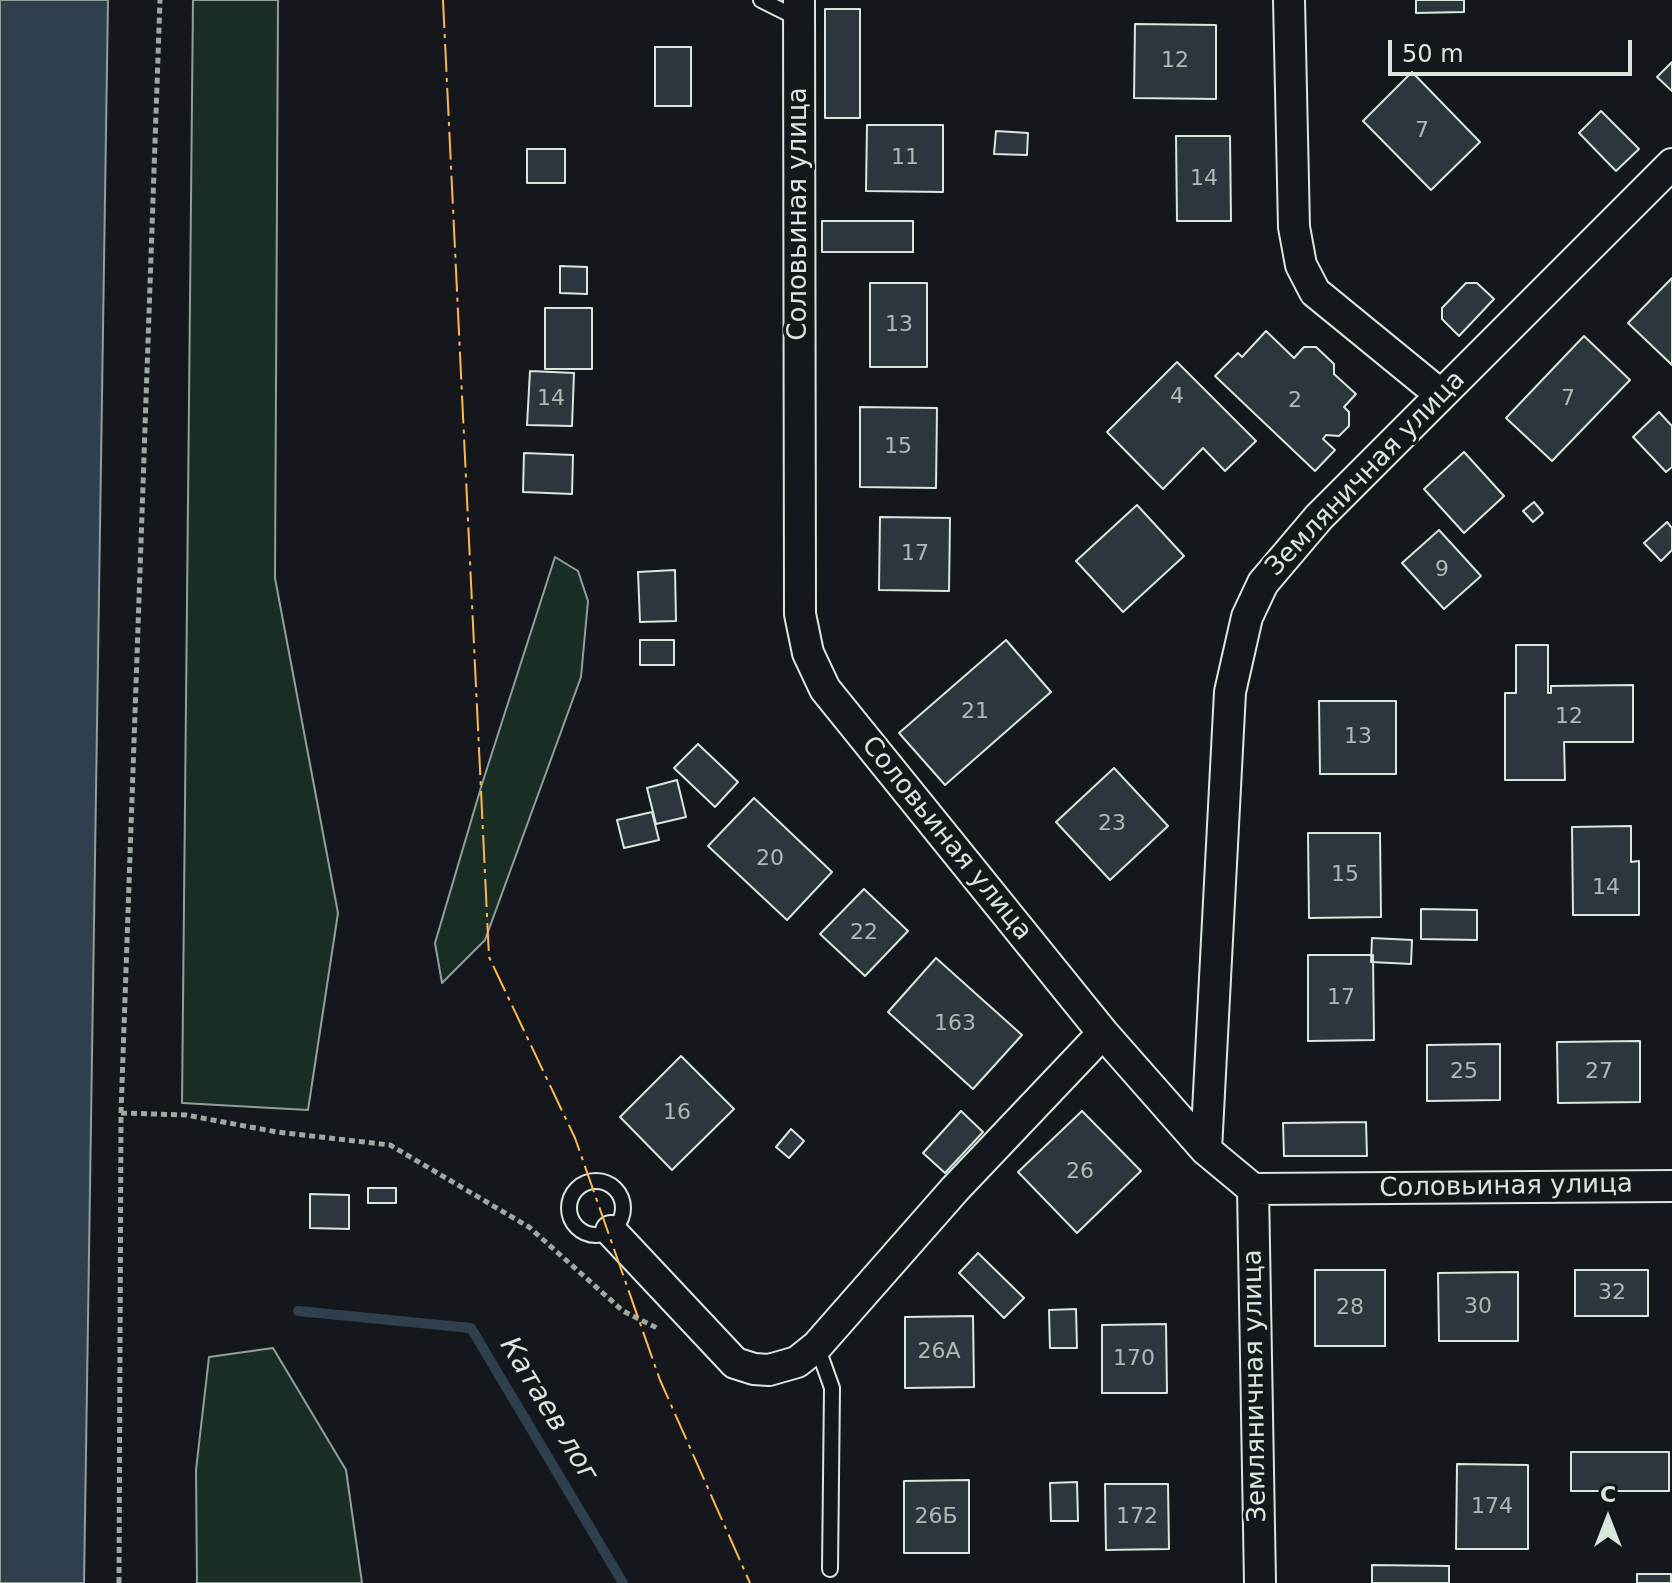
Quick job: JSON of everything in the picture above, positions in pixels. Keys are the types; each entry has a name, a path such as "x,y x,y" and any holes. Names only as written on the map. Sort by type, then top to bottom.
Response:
{"street":[{"path":"1289,0 1294,227 1301,265 1315,292 1441,395"},
{"name":"Соловьиная улица","path":"799,10 800,614 808,653 825,689 1103,1033 1206,1150 1253,1189 1672,1186"},
{"name":"Земляничная улица","path":"1206,1150 1230,692 1247,617 1263,583 1319,517 1672,164"},
{"path":"611,1231 735,1363 754,1369 778,1369 797,1362 817,1346 955,1189 1103,1033"},
{"name":"Земляничная улица","path":"1253,1189 1260,1583"}],"lane":[{"path":"761,0 799,10"},
{"path":"817,1346 832,1388 830,1569"}],"path":[{"path":"119,1583 121,1113 160,0"},
{"path":"121,1113 186,1115 277,1132 390,1145 529,1227 623,1311 666,1333"}],"green space":[{"path":"193,0 278,0 275,578 338,913 308,1110 182,1103"},
{"path":"555,557 578,571 588,601 581,677 485,940 442,983 435,943"},
{"path":"273,1348 346,1470 362,1583 197,1583 196,1470 209,1357"}],"water":[{"path":"0,0 108,0 84,1583 0,1583"}],"building":[{"path":"1416,0 1464,0 1464,12 1416,13"},
{"path":"825,9 860,9 860,118 825,118"},
{"path":"1135,24 1216,25 1216,99 1134,98"},
{"path":"655,47 691,47 691,106 655,106"},
{"path":"1672,62 1672,91 1657,77"},
{"path":"1412,72 1480,142 1431,190 1363,121"},
{"path":"1601,111 1639,149 1616,171 1579,133"},
{"path":"867,125 943,125 943,192 866,191"},
{"path":"996,131 1028,133 1027,155 994,154"},
{"path":"1176,136 1230,136 1231,221 1177,221"},
{"path":"527,149 565,149 565,183 527,183"},
{"path":"822,221 913,221 913,252 822,252"},
{"path":"560,266 587,267 587,294 560,293"},
{"path":"1672,278 1672,365 1628,323"},
{"path":"870,283 927,283 927,367 870,367"},
{"path":"1466,283 1477,283 1494,299 1459,336 1442,319 1442,308"},
{"path":"545,308 592,308 592,369 545,369"},
{"path":"1266,331 1294,358 1304,347 1316,347 1334,364 1334,374 1356,394 1344,407 1349,412 1349,426 1339,436 1326,435 1323,439 1335,450 1315,471 1215,376 1238,353 1242,357"},
{"path":"1584,336 1630,380 1552,461 1506,418"},
{"path":"1177,362 1256,441 1225,471 1203,448 1163,489 1107,432"},
{"path":"530,371 574,373 572,426 527,425"},
{"path":"860,407 937,408 936,488 860,487"},
{"path":"1659,412 1672,426 1672,467 1666,472 1633,437"},
{"path":"1464,452 1504,496 1464,533 1424,489"},
{"path":"524,453 573,455 572,494 523,492"},
{"path":"1534,502 1543,513 1533,522 1523,511"},
{"path":"1137,505 1184,556 1123,612 1076,561"},
{"path":"880,517 950,518 949,591 879,590"},
{"path":"1667,522 1672,528 1672,550 1661,561 1644,543"},
{"path":"1439,530 1481,576 1444,609 1402,563"},
{"path":"675,570 676,621 640,622 638,572"},
{"path":"640,640 674,640 674,665 640,665"},
{"path":"1006,640 1051,692 945,785 899,733"},
{"path":"1516,645 1548,645 1548,693 1551,693 1551,686 1633,685 1633,742 1564,742 1565,780 1505,780 1505,693 1516,693"},
{"path":"1319,701 1396,701 1396,774 1320,774"},
{"path":"698,744 738,782 715,807 674,768"},
{"path":"1114,768 1168,826 1110,880 1056,822"},
{"path":"677,780 686,817 656,824 647,788"},
{"path":"754,798 832,872 787,920 708,846"},
{"path":"652,812 659,840 624,848 617,820"},
{"path":"1631,826 1631,862 1639,861 1639,915 1573,915 1572,827"},
{"path":"1308,833 1380,833 1381,917 1309,918"},
{"path":"864,889 908,931 865,976 820,934"},
{"path":"1421,909 1477,910 1477,940 1421,939"},
{"path":"1372,938 1412,940 1411,964 1371,962"},
{"path":"1308,955 1373,955 1374,1040 1308,1041"},
{"path":"936,958 1022,1035 973,1089 888,1012"},
{"path":"1640,1041 1640,1102 1558,1103 1557,1042"},
{"path":"1500,1044 1500,1100 1427,1101 1427,1045"},
{"path":"681,1056 734,1109 672,1170 620,1117"},
{"path":"961,1111 983,1132 945,1173 923,1153"},
{"path":"1082,1111 1141,1171 1077,1233 1018,1172"},
{"path":"1366,1122 1367,1156 1284,1156 1283,1123"},
{"path":"791,1129 804,1141 789,1158 776,1147"},
{"path":"368,1188 396,1188 396,1203 368,1203"},
{"path":"310,1194 349,1195 349,1229 310,1228"},
{"path":"978,1253 1024,1298 1004,1318 959,1273"},
{"path":"1315,1270 1385,1270 1385,1346 1315,1346"},
{"path":"1575,1270 1648,1270 1648,1316 1575,1316"},
{"path":"1518,1272 1518,1341 1439,1341 1438,1273"},
{"path":"1076,1309 1077,1348 1050,1348 1049,1310"},
{"path":"973,1316 974,1387 905,1388 905,1317"},
{"path":"1166,1324 1167,1393 1102,1393 1102,1325"},
{"path":"1571,1452 1669,1452 1669,1491 1571,1491"},
{"path":"1457,1464 1528,1465 1528,1549 1456,1549"},
{"path":"969,1480 969,1553 904,1553 904,1481"},
{"path":"1077,1482 1078,1521 1051,1521 1050,1483"},
{"path":"1105,1484 1168,1484 1169,1549 1106,1550"},
{"path":"1372,1565 1449,1566 1449,1583 1372,1583"},
{"path":"1637,1574 1671,1574 1671,1583 1637,1583"}],"waterway":[{"name":"Катаев лог","path":"298,1311 471,1328 623,1583"}],"power":[{"path":"443,0 489,957 575,1138 660,1380 750,1583"}]}
